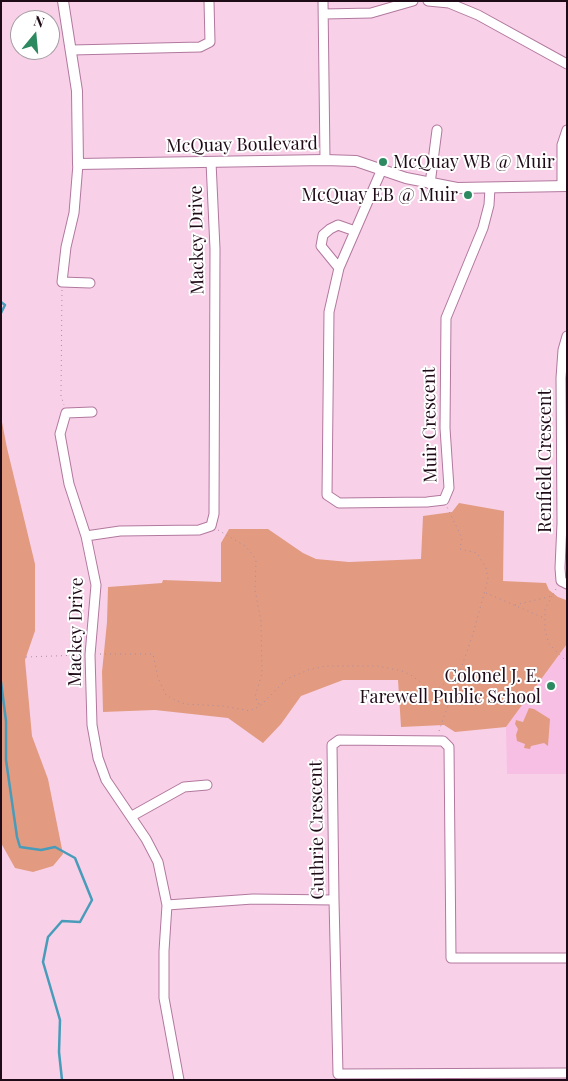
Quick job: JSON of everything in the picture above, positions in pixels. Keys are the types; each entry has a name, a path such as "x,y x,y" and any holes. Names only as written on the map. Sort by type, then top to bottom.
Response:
{"street":[{"path":"64,1 77,91 78,164 74,213 66,248 62,282 90,283"},
{"path":"72,50 200,47 210,42 209,1"},
{"path":"323,1 325,160"},
{"path":"324,14 371,13 413,1"},
{"path":"428,1 449,2 478,15 567,64"},
{"path":"430,184 437,130"},
{"path":"564,186 562,145 567,130"},
{"name":"McQuay Boulevard","path":"78,164 356,161 406,178 457,188 564,186"},
{"name":"Mackey Drive","path":"210,526 214,514 215,249 211,162"},
{"name":"Muir Crescent","path":"382,169 339,268 329,312 327,495 339,503 427,502 444,500 449,488 445,428 446,318 483,228 490,188"},
{"path":"339,268 321,246 323,236 330,229 338,225 355,231"},
{"name":"Renfield Crescent","path":"564,583 561,378 563,350 567,336"},
{"path":"66,414 92,412"},
{"name":"Mackey Drive","path":"66,414 60,434 69,484 86,536 96,585 90,655 92,725 98,758 106,780 132,816 158,862 167,905 164,951 164,998 180,1080"},
{"path":"86,536 120,532 199,530 210,526"},
{"name":"Guthrie Crescent","path":"436,741 339,740 332,745 338,1074 480,1076 567,1073"},
{"path":"436,741 444,741 449,747 451,958 567,958"},
{"path":"132,816 184,788 207,785"},
{"path":"167,905 253,899 334,900"}],"path":[{"path":"62,282 61,396 66,414"},
{"path":"436,741 474,634 488,579 486,568 477,553 460,549 462,538 444,500"},
{"path":"210,526 245,546 256,561 255,590 261,621 262,673 255,697 260,706"},
{"path":"564,583 552,596 544,619 549,644 567,662"},
{"path":"485,592 544,619"},
{"path":"515,606 552,596"},
{"path":"26,657 153,654 158,678 166,695 185,704 223,706 250,711 260,706 287,678 326,666 378,666 402,671 420,682 422,695 426,696 430,696 461,669"}],"shaded area":[{"path":"1,417 35,564 35,631 25,660 32,736 48,779 63,854 53,866 33,872 15,868 1,843"},
{"path":"459,503 504,511 503,581 546,583 549,590 566,600 567,644 506,727 455,732 444,725 401,727 398,680 343,680 301,696 281,724 263,743 228,718 155,710 103,712 102,672 108,587 162,583 163,580 221,582 221,543 229,529 268,529 303,553 316,559 349,562 421,559 423,516 452,512"},
{"name":"Colonel J. E. Farewell Public School","path":"567,644 567,774 507,774 506,727"},
{"path":"529,708 550,719 548,746 544,743 531,746 530,749 524,748 525,744 517,741 518,729 515,724 516,720 523,722"}],"waterway":[{"path":"1,302 5,305 1,313"},
{"path":"1,682 6,721 6,760 20,847 41,850 55,847 75,858 92,900 80,922 62,921 48,937 43,962 60,1020 59,1052 62,1080"}],"place":[{"name":"McQuay WB @ Muir","path":"383,162"},
{"name":"McQuay EB @ Muir","path":"468,195"},
{"name":"Colonel J. E. Farewell Public School","path":"551,686"}]}
